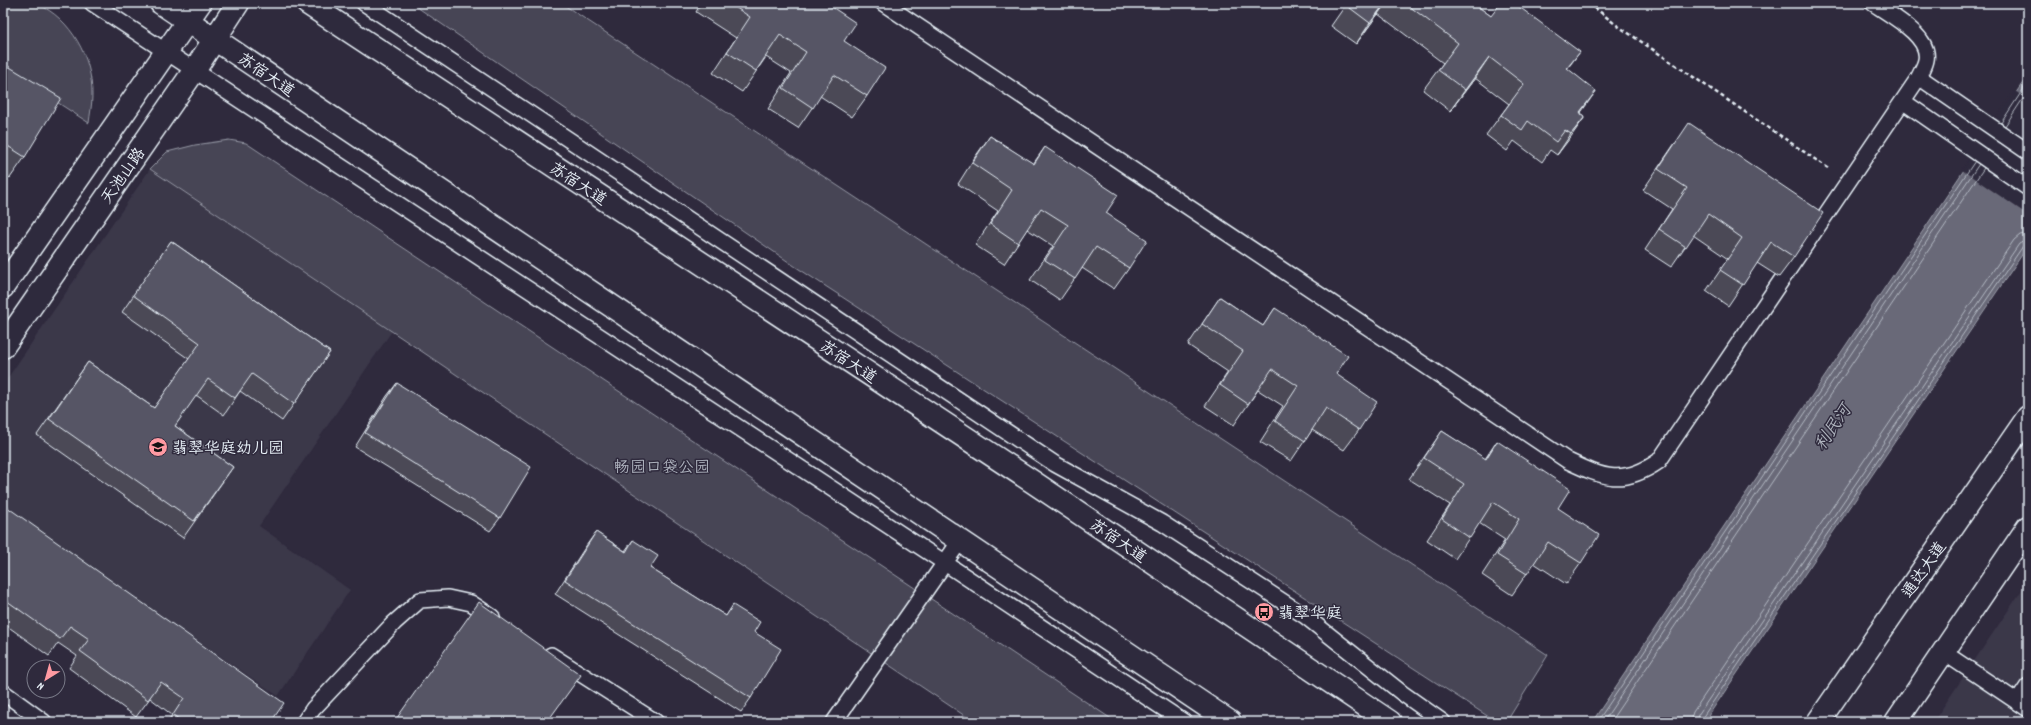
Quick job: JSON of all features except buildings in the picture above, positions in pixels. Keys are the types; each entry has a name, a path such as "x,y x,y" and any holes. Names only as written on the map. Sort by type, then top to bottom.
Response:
{"main road":[{"name":"苏宿大道","path":"161,3 1230,722"},
{"path":"3,286 200,3"},
{"name":"天池山路","path":"3,347 194,71 238,3"},
{"name":"苏宿大道","path":"307,3 1033,482 1390,722"},
{"name":"通达大道","path":"1818,722 2028,417"},
{"path":"1896,722 2028,527"}],"lane":[{"path":"92,3 945,563 1184,722"},
{"path":"364,3 1055,464 1162,523 1304,616 1402,693 1443,722"},
{"path":"883,3 1561,457 1597,475 1621,478 1643,472 1659,461 1848,181 1904,102 1919,77 1926,59 1924,44 1911,29 1873,3"},
{"path":"1919,77 2028,152"},
{"path":"1904,102 2028,188"},
{"path":"834,722 960,541"},
{"path":"304,722 313,709 394,623 420,600 448,598 471,604 504,625"},
{"path":"537,646 656,722"},
{"path":"1943,652 2023,705 2028,686"},
{"path":"3,692 44,722"}],"path":[{"path":"1589,3 1622,28 1848,181"}],"shaded area":[{"name":"翡翠华庭幼儿园","path":"150,169 392,331 259,526 350,590 278,696 3,508 3,385"},
{"path":"2028,581 2028,722 1933,722"}],"green space":[{"path":"3,3 33,3 49,10 60,19 78,41 89,68 91,82 92,96 89,123 3,67"},
{"path":"411,3 561,3 1548,655 1507,721 1492,719 796,267"},
{"name":"畅园口袋公园","path":"229,140 246,143 1116,722 974,722 150,169 167,152 195,145"}],"water":[{"name":"利民河","path":"2028,75 2028,246 1704,722 1592,722"}],"pier":[{"path":"2015,91 2028,100 2028,215 1962,170"}],"place":[{"name":"翡翠华庭幼儿园","path":"158,447"},
{"name":"翡翠华庭","path":"1264,612"}]}
